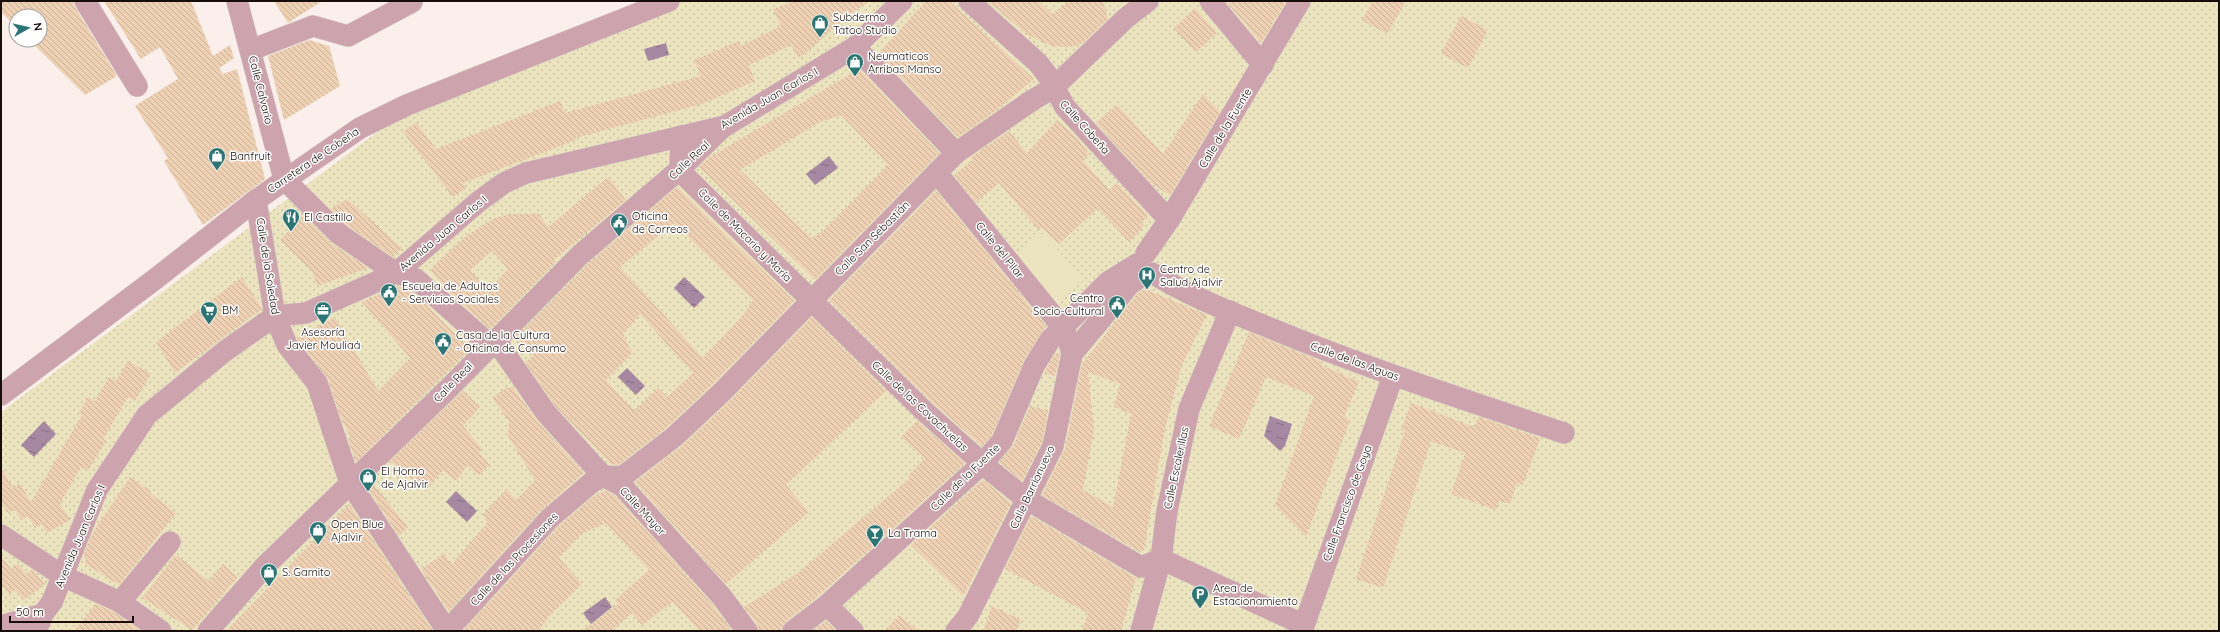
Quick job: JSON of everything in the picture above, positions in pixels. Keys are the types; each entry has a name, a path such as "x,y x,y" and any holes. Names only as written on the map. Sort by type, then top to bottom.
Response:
{"street":[{"path":"85,1 137,86"},
{"name":"Calle Calvario","path":"237,1 284,179"},
{"name":"Carretera de Cobeña","path":"1,395 154,280 284,179 360,128 408,105 670,1"},
{"name":"Avenida Juan Carlos I","path":"40,622 52,602 97,490 147,415 225,351 275,316 306,313 396,273 478,202 504,183 526,173 725,126 855,47 902,1"},
{"name":"Calle Cobeña","path":"969,1 1038,63 1048,76 1064,107 1169,220"},
{"name":"Calle San Sebastián","path":"603,476 622,477 674,437 721,393 810,300 956,153 1031,101 1054,88 1124,10 1148,1"},
{"path":"1210,1 1263,65"},
{"name":"Calle de la Fuente","path":"1072,354 1145,266 1169,220 1300,1"},
{"path":"251,50 313,26 348,36 412,2"},
{"path":"855,47 956,153"},
{"name":"Calle Real","path":"208,631 265,566 449,388 580,255 680,169 725,126"},
{"path":"680,169 681,136"},
{"name":"Calle de Macario y María","path":"680,169 810,300"},
{"name":"Calle del Pilar","path":"937,173 1063,328"},
{"path":"284,179 339,234 396,273 416,279 490,345"},
{"name":"Calle de la Soledad","path":"256,200 275,316 288,344 316,383 350,483 447,631"},
{"name":"Calle de la Fuente","path":"793,631 827,605 983,463 1002,441 1034,366 1050,340 1108,282 1145,266"},
{"name":"Calle de las Aguas","path":"1145,266 1167,282 1230,311 1334,355 1564,433"},
{"name":"Calle de las Covachuelas","path":"810,300 923,410 1026,499 1141,567 1161,559"},
{"name":"Calle Escalerillas","path":"1141,631 1161,559 1168,511 1189,409 1230,311"},
{"name":"Calle Barrionuevo","path":"963,626 1053,446 1072,354 1063,328"},
{"name":"Calle Mayor","path":"490,345 499,345 546,413 603,476 622,486 722,597 747,631"},
{"name":"Calle Francisco de Goya","path":"1303,628 1393,376"},
{"name":"Calle de las Procesiones","path":"447,631 550,518 591,483 603,476"},
{"path":"1,535 62,576 120,602 161,631"},
{"path":"120,602 170,542"},
{"path":"1161,559 1303,628"},
{"path":"827,605 852,631"},
{"path":"1,626 40,622"}],"shaded area":[{"path":"652,1 2219,1 2219,631 1,631 1,412 458,72"},
{"path":"1043,233 1084,280 1058,303 1016,256"}],"water":[{"path":"666,43 669,55 648,61 644,49"},
{"path":"829,156 838,168 815,185 806,174"},
{"path":"684,277 705,297 694,308 674,288"},
{"path":"627,368 645,386 636,395 618,377"},
{"path":"1270,416 1292,424 1285,446 1280,451 1264,436"},
{"path":"44,421 56,434 34,457 21,445"},
{"path":"456,491 477,511 467,522 446,502"},
{"path":"605,597 612,607 591,624 583,613"}],"building":[{"path":"1,1 73,1 75,7 117,76 85,95 37,48 48,48 48,8 8,8 8,19 1,12"},
{"path":"104,1 191,1 213,56 230,45 234,58 219,68 223,74 237,69 265,179 203,225 164,161 168,158 135,106 178,79 160,47 141,59"},
{"path":"274,1 322,1 288,23"},
{"path":"795,1 870,1 850,14 798,58 791,45 749,65 755,81 702,104 575,138 576,140 463,183 466,188 453,197 403,132 416,122 436,149 560,101 565,113 701,76 694,60 739,41 741,46 781,26 773,9"},
{"path":"926,1 949,1 1034,79 994,112 958,137 878,54"},
{"path":"987,1 1038,1 1052,14 1069,1 1103,1 1108,19 1083,43 1071,47 1051,46 1028,35"},
{"path":"1226,1 1286,1 1261,43"},
{"path":"1373,1 1406,1 1387,34 1362,20"},
{"path":"1195,8 1217,33 1196,52 1174,28"},
{"path":"1461,16 1488,30 1468,68 1441,54"},
{"path":"309,40 329,46 340,86 284,120 268,56"},
{"path":"859,69 939,153 815,280 699,167 710,157","holes":["841,115 888,165 822,232 811,238 740,170 820,122"]},
{"path":"1203,94 1220,112 1170,195 1153,185 1096,123 1117,105 1163,154"},
{"path":"1057,120 1078,139 1089,154 1083,161 1109,190 1117,183 1148,216 1141,223 1144,226 1129,242 1098,208 1059,244 1042,227 1039,230 999,183 976,202 954,175 973,160 970,158 1009,131 1027,153"},
{"path":"608,177 626,200 554,260 556,262 490,329 453,296 431,271 433,267 466,236 495,218 510,214 539,214 548,227","holes":["492,251 508,269 487,291 470,270"]},
{"path":"677,187 794,301 713,384 666,428 618,465 611,464 555,406 525,362 533,356 517,336 588,264","holes":["674,223 753,300 743,315 703,358 620,267","640,314 693,373 667,397 658,388 634,411 606,380 632,353 623,334"]},
{"path":"936,191 1046,326 1024,360 992,435 982,446 931,401 829,300"},
{"path":"347,199 402,248 393,257 347,225 331,209"},
{"path":"303,215 332,244 368,268 317,286 313,272 280,240"},
{"name":"BM","path":"242,277 262,309 175,373 156,342"},
{"path":"398,286 408,289 420,299 470,349 356,462 348,440 351,438 340,416 328,379 297,338 335,317 378,391 410,358 362,302"},
{"path":"1145,289 1207,315 1182,365 1165,428 1144,550 1140,552 1042,495 1065,449 1082,364 1138,293","holes":["1088,372 1120,384 1114,407 1131,414 1113,507 1083,490 1094,430"]},
{"path":"812,317 886,391 786,485 809,512 726,584 635,482 682,446 730,401"},
{"path":"1249,332 1322,362 1321,365 1359,382 1344,417 1350,420 1306,537 1275,505 1314,396 1266,377 1239,439 1209,426"},
{"path":"1056,353 1060,354 1055,376 1044,373"},
{"path":"128,361 151,374 135,401 128,397 103,439 106,441 88,471 81,467 60,504 70,520 47,533 42,524 35,528 28,516 21,520 15,509 8,513 1,501 1,467 13,488 20,484 31,502 82,415 79,413 88,397 95,401 109,377 116,381"},
{"path":"512,386 537,421 584,473 541,510 449,611 421,569 445,553 451,565 487,523 483,514 507,489 516,500 535,480 508,436 509,421 492,398 508,387 509,388"},
{"path":"463,391 480,407 463,426 482,449 479,453 490,465 479,475 467,466 456,481 443,470 425,491 390,461"},
{"path":"1411,403 1474,427 1478,417 1540,438 1523,485 1517,483 1510,504 1499,501 1496,510 1451,494 1465,453 1431,441 1383,588 1356,579 1405,431 1401,430"},
{"path":"1030,406 1048,410 1042,442 1022,481 999,462 1013,446"},
{"path":"917,421 965,463 817,597 786,621 781,631 759,631 757,624 744,607 798,573 910,478 908,476 925,458 901,437"},
{"path":"130,477 151,491 150,493 176,513 119,585 84,563 87,558 83,556 92,534"},
{"path":"983,480 1011,503 963,596 911,545"},
{"path":"372,483 408,527 399,536 367,487"},
{"path":"606,491 615,496 713,605 732,631 699,631 673,602 642,625 632,613 611,631 582,631 618,604 615,600 649,570 606,523 581,534 559,558 582,584 550,615 539,631 463,631 558,527 595,495"},
{"path":"349,504 433,631 226,631"},
{"path":"1031,516 1136,578 1121,631 1082,631 1088,613 1005,569"},
{"path":"176,555 209,581 223,564 238,577 192,630 142,598"},
{"path":"1,556 11,569 18,564 26,574 32,570 45,584 24,600 15,589 9,594 1,584"},
{"path":"96,604 114,612 140,631 74,631"},
{"path":"992,606 1021,620 1016,631 983,631"},
{"path":"899,615 919,631 884,631"},
{"path":"826,621 836,631 813,631"}],"place":[{"name":"Subdermo Tatoo Studio","path":"820,38"},
{"name":"Neumaticos Arribas Manso","path":"855,77"},
{"name":"Banfruit","path":"217,171"},
{"name":"El Castillo","path":"291,232"},
{"name":"Oficina de Correos","path":"619,237"},
{"name":"Centro de Salud Ajalvir","path":"1147,290"},
{"name":"Escuela de Adultos - Servicios Sociales","path":"389,307"},
{"name":"Centro Socio-Cultural","path":"1117,319"},
{"name":"BM","path":"209,325"},
{"name":"Asesoría Javier Mouliaá","path":"323,325"},
{"name":"Casa de la Cultura - Oficina de Consumo","path":"443,356"},
{"name":"El Horno de Ajalvir","path":"368,492"},
{"name":"Open Blue Ajalvir","path":"318,545"},
{"name":"La Trama","path":"875,548"},
{"name":"S. Gamito","path":"269,587"},
{"name":"Area de Estacionamiento","path":"1200,609"}]}
